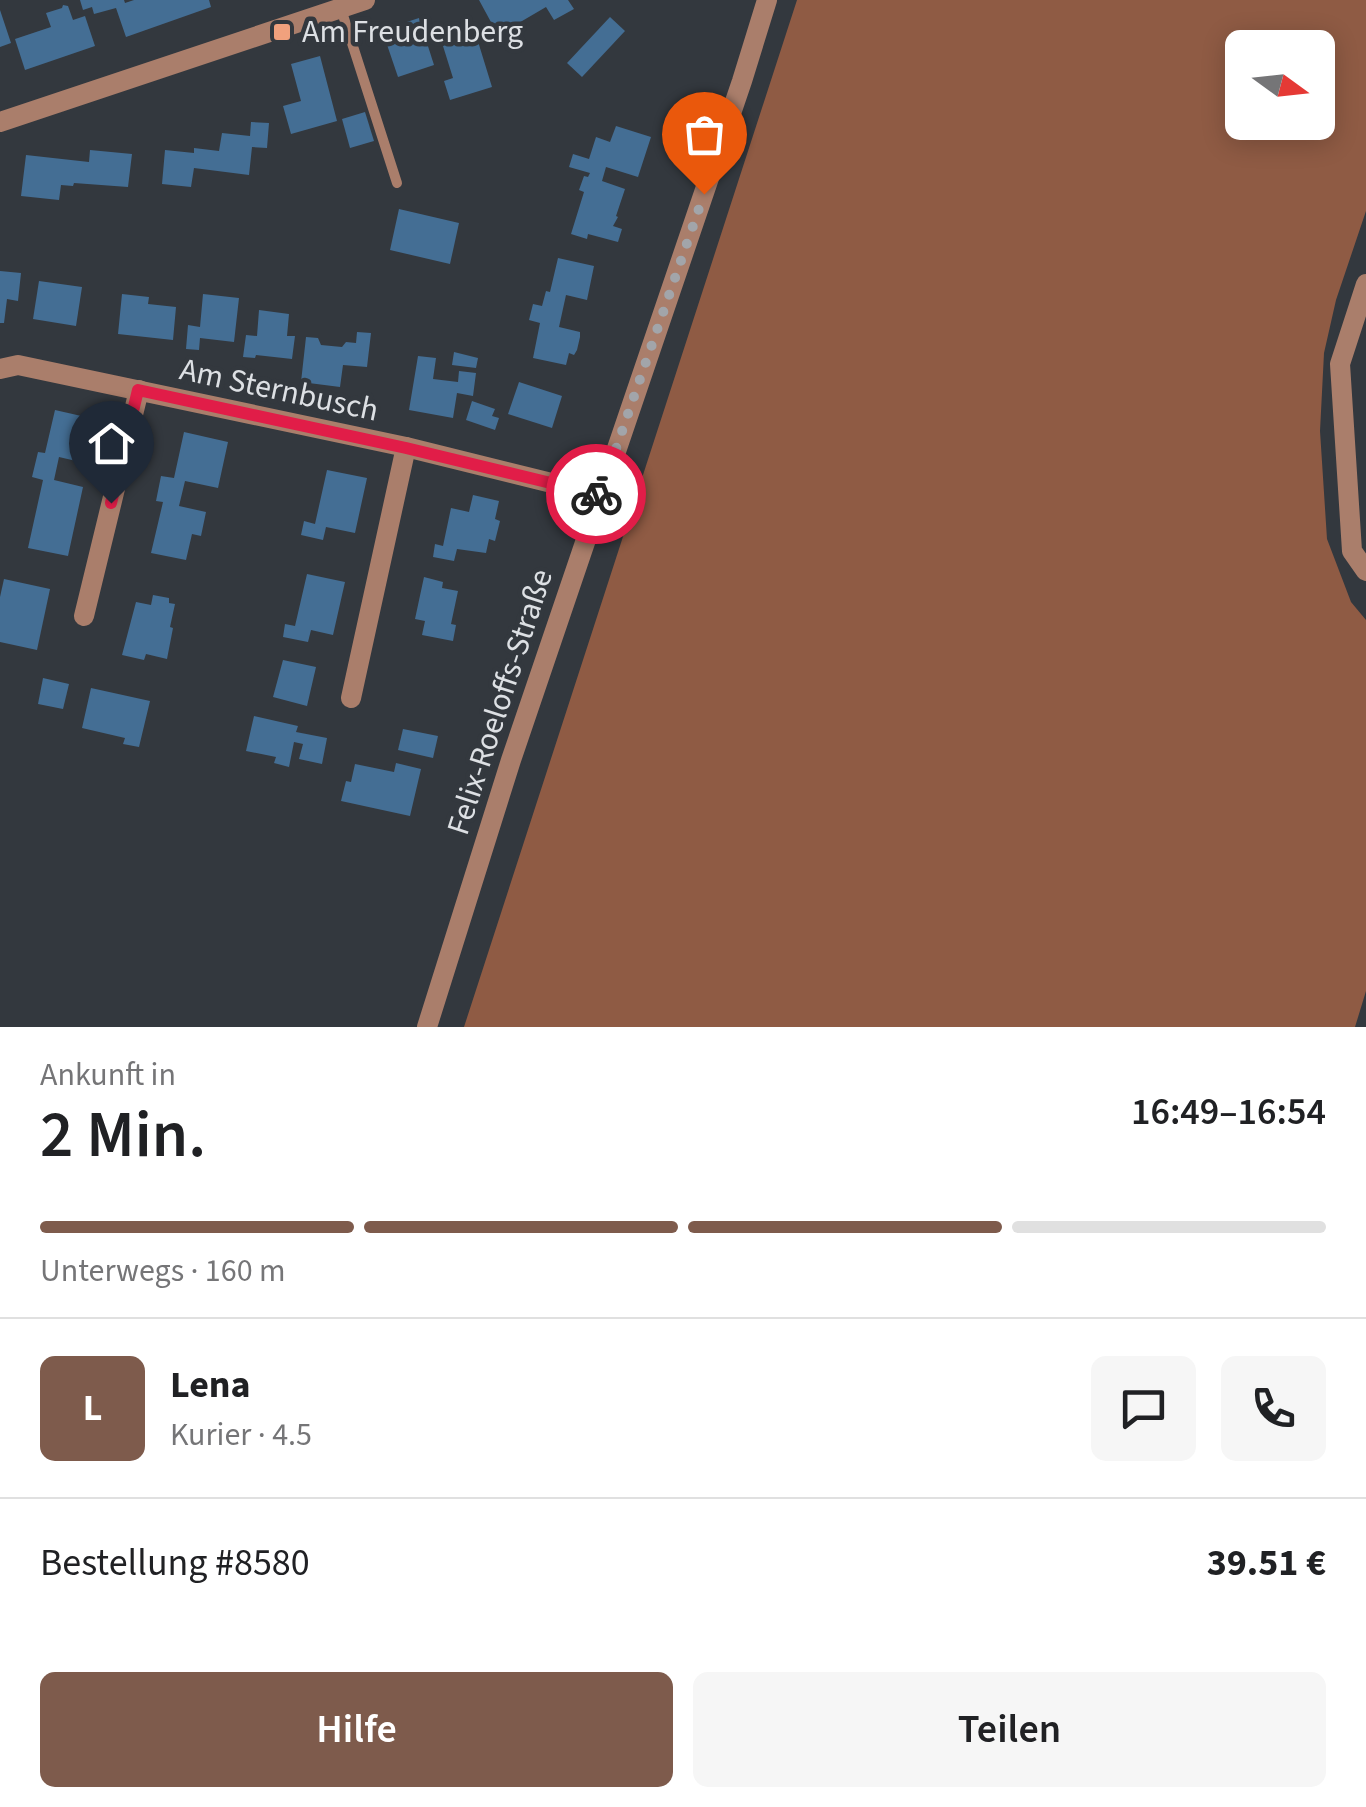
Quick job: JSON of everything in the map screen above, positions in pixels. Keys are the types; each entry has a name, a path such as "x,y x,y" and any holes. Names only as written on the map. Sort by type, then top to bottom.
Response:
{"street":[{"path":"0,122 365,0"},
{"name":"Felix-Roeloffs-Straße","path":"427,1027 506,778 768,0"},
{"path":"1366,284 1340,364 1352,551 1366,570"},
{"name":"Am Sternbusch","path":"0,368 18,364 406,448 600,495"},
{"name":"Am Sternbusch","path":"84,616 138,390"},
{"name":"Am Sternbusch","path":"351,698 406,448"}],"lane":[{"path":"341,8 397,183"}],"shaded area":[{"path":"797,0 1366,0 1366,211 1336,300 1324,353 1320,431 1327,539 1351,602 1366,620 1366,991 1355,1027 464,1027"}],"building":[{"path":"80,0 209,0 211,7 126,37 116,8 94,14 92,7 83,10"},
{"path":"479,0 568,0 574,9 554,20 546,7 498,35"},
{"path":"68,6 73,20 85,16 95,46 25,70 15,39 51,27 46,13"},
{"path":"0,10 11,43 0,47"},
{"path":"610,17 625,31 582,77 567,63"},
{"path":"419,18 434,65 398,77 382,30"},
{"path":"476,35 492,87 450,100 444,81 453,78 443,46"},
{"path":"320,56 337,121 291,134 283,106 301,101 291,64"},
{"path":"365,112 374,141 350,148 342,119"},
{"path":"251,122 269,123 267,148 252,147 249,175 194,168 191,187 162,184 165,150 219,151 222,133 250,136"},
{"path":"616,126 651,137 638,177 606,167 602,181 625,189 613,226 622,229 618,242 571,234 584,192 579,190 584,176 590,173 569,167 573,154 589,159 596,137 610,142"},
{"path":"90,150 132,154 128,187 74,183 61,185 59,200 21,196 26,155 89,162"},
{"path":"399,209 459,223 450,264 390,250"},
{"path":"558,258 594,266 587,300 566,295 559,327 580,332 580,337 577,350 574,355 569,353 566,365 533,358 540,323 529,320 533,304 542,306 546,291 550,292"},
{"path":"0,271 21,273 18,301 7,299 4,323 0,323"},
{"path":"39,281 82,287 76,326 33,319"},
{"path":"122,294 149,297 148,304 176,307 173,340 118,334"},
{"path":"203,294 239,298 234,342 200,338 199,350 186,349 188,325 200,327"},
{"path":"259,310 289,314 287,336 295,336 292,359 243,357 246,335 257,336"},
{"path":"357,332 371,333 367,367 343,365 340,387 301,382 306,337 318,338 321,345 342,347 346,342 356,343"},
{"path":"454,352 478,358 476,368 452,365"},
{"path":"418,356 436,358 433,379 458,382 459,371 476,373 473,396 457,393 453,418 409,410"},
{"path":"519,382 562,396 552,428 508,414"},
{"path":"472,401 495,409 492,416 499,418 495,430 466,420"},
{"path":"55,410 99,420 89,464 59,457 54,480 83,487 68,556 28,548 43,480 32,477 38,452 45,453"},
{"path":"184,432 228,442 218,488 185,481 179,506 206,512 201,536 192,534 186,560 151,553 163,502 156,501 161,476 174,478"},
{"path":"327,470 367,478 355,533 326,527 323,540 301,535 304,521 315,524"},
{"path":"473,495 499,501 495,541 489,539 486,553 457,549 454,561 433,557 435,544 443,546 451,508 469,512"},
{"path":"307,574 345,582 333,635 311,630 308,642 283,637 285,624 295,626"},
{"path":"424,577 443,582 442,588 458,591 451,624 456,625 453,641 422,635 425,621 415,619"},
{"path":"4,579 50,589 37,650 0,642"},
{"path":"153,595 169,598 169,603 175,604 167,659 146,654 144,660 122,655 136,602 151,605"},
{"path":"283,660 316,667 307,706 273,697"},
{"path":"43,678 69,684 63,709 38,704"},
{"path":"91,688 150,701 139,747 123,744 125,738 82,728"},
{"path":"254,716 298,726 296,732 327,738 322,764 299,759 303,744 294,742 289,767 274,763 276,757 246,751"},
{"path":"403,729 438,736 433,758 398,750"},
{"path":"396,763 421,769 410,816 341,801 355,764 394,772"}],"way so far":[{"path":"596,494 600,495 704,194"}],"place":[{"name":"Am Freudenberg","path":"282,32"}],"route":[{"path":"111,503 138,390 596,494"}]}
